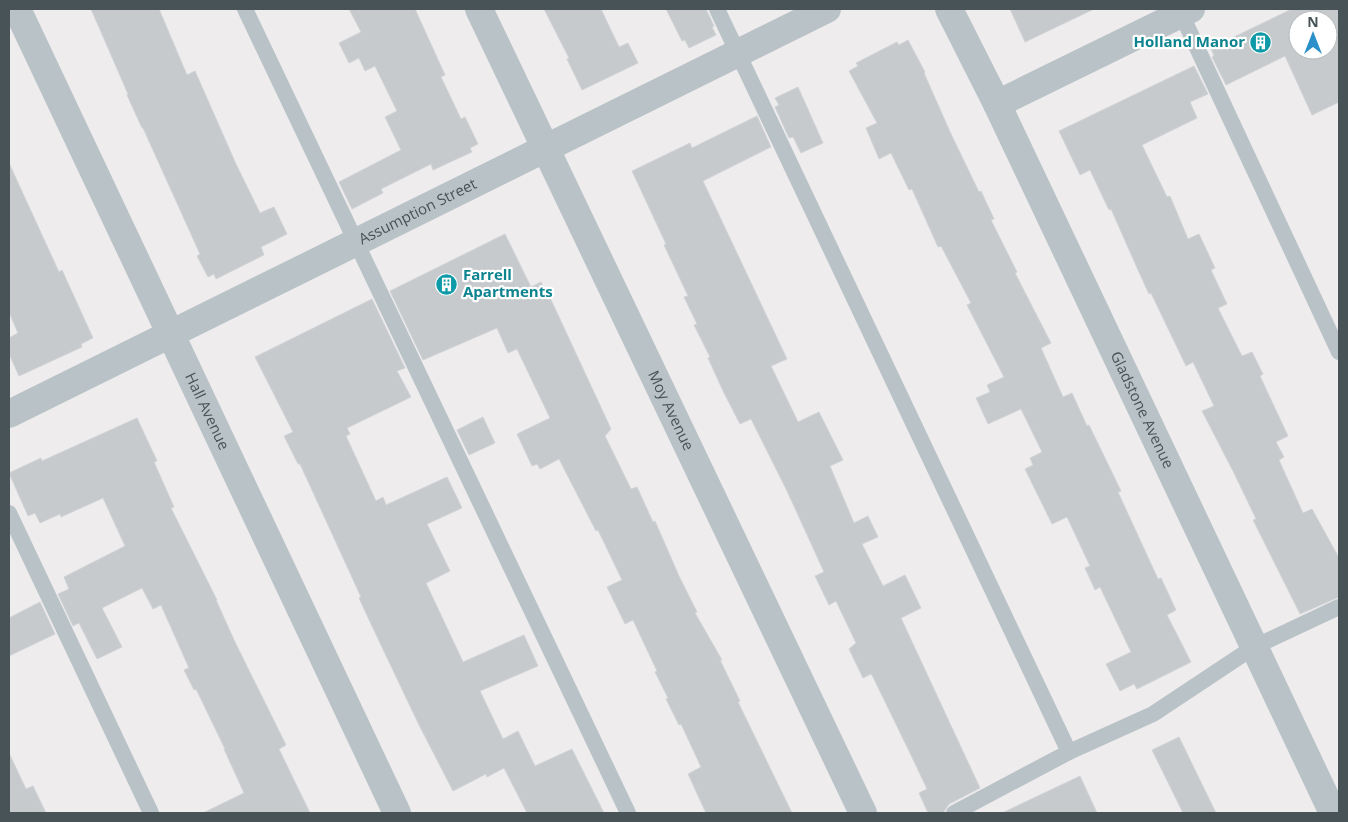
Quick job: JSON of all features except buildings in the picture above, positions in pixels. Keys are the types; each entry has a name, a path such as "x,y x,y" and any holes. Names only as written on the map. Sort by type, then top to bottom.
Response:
{"street":[{"name":"Hall Avenue","path":"17,9 398,813"},
{"name":"Moy Avenue","path":"479,9 863,813"},
{"name":"Assumption Street","path":"9,414 827,9"},
{"name":"Gladstone Avenue","path":"949,9 998,104 1333,813"},
{"path":"998,104 1184,10"}],"lane":[{"path":"245,9 628,813"},
{"path":"717,9 1069,752"},
{"path":"1184,10 1339,352"},
{"path":"9,513 150,813"},
{"path":"954,813 1069,752 1154,714 1254,647 1339,607"}],"place":[{"name":"Holland Manor","path":"1261,42"},
{"name":"Farrell Apartments","path":"447,284"}]}
